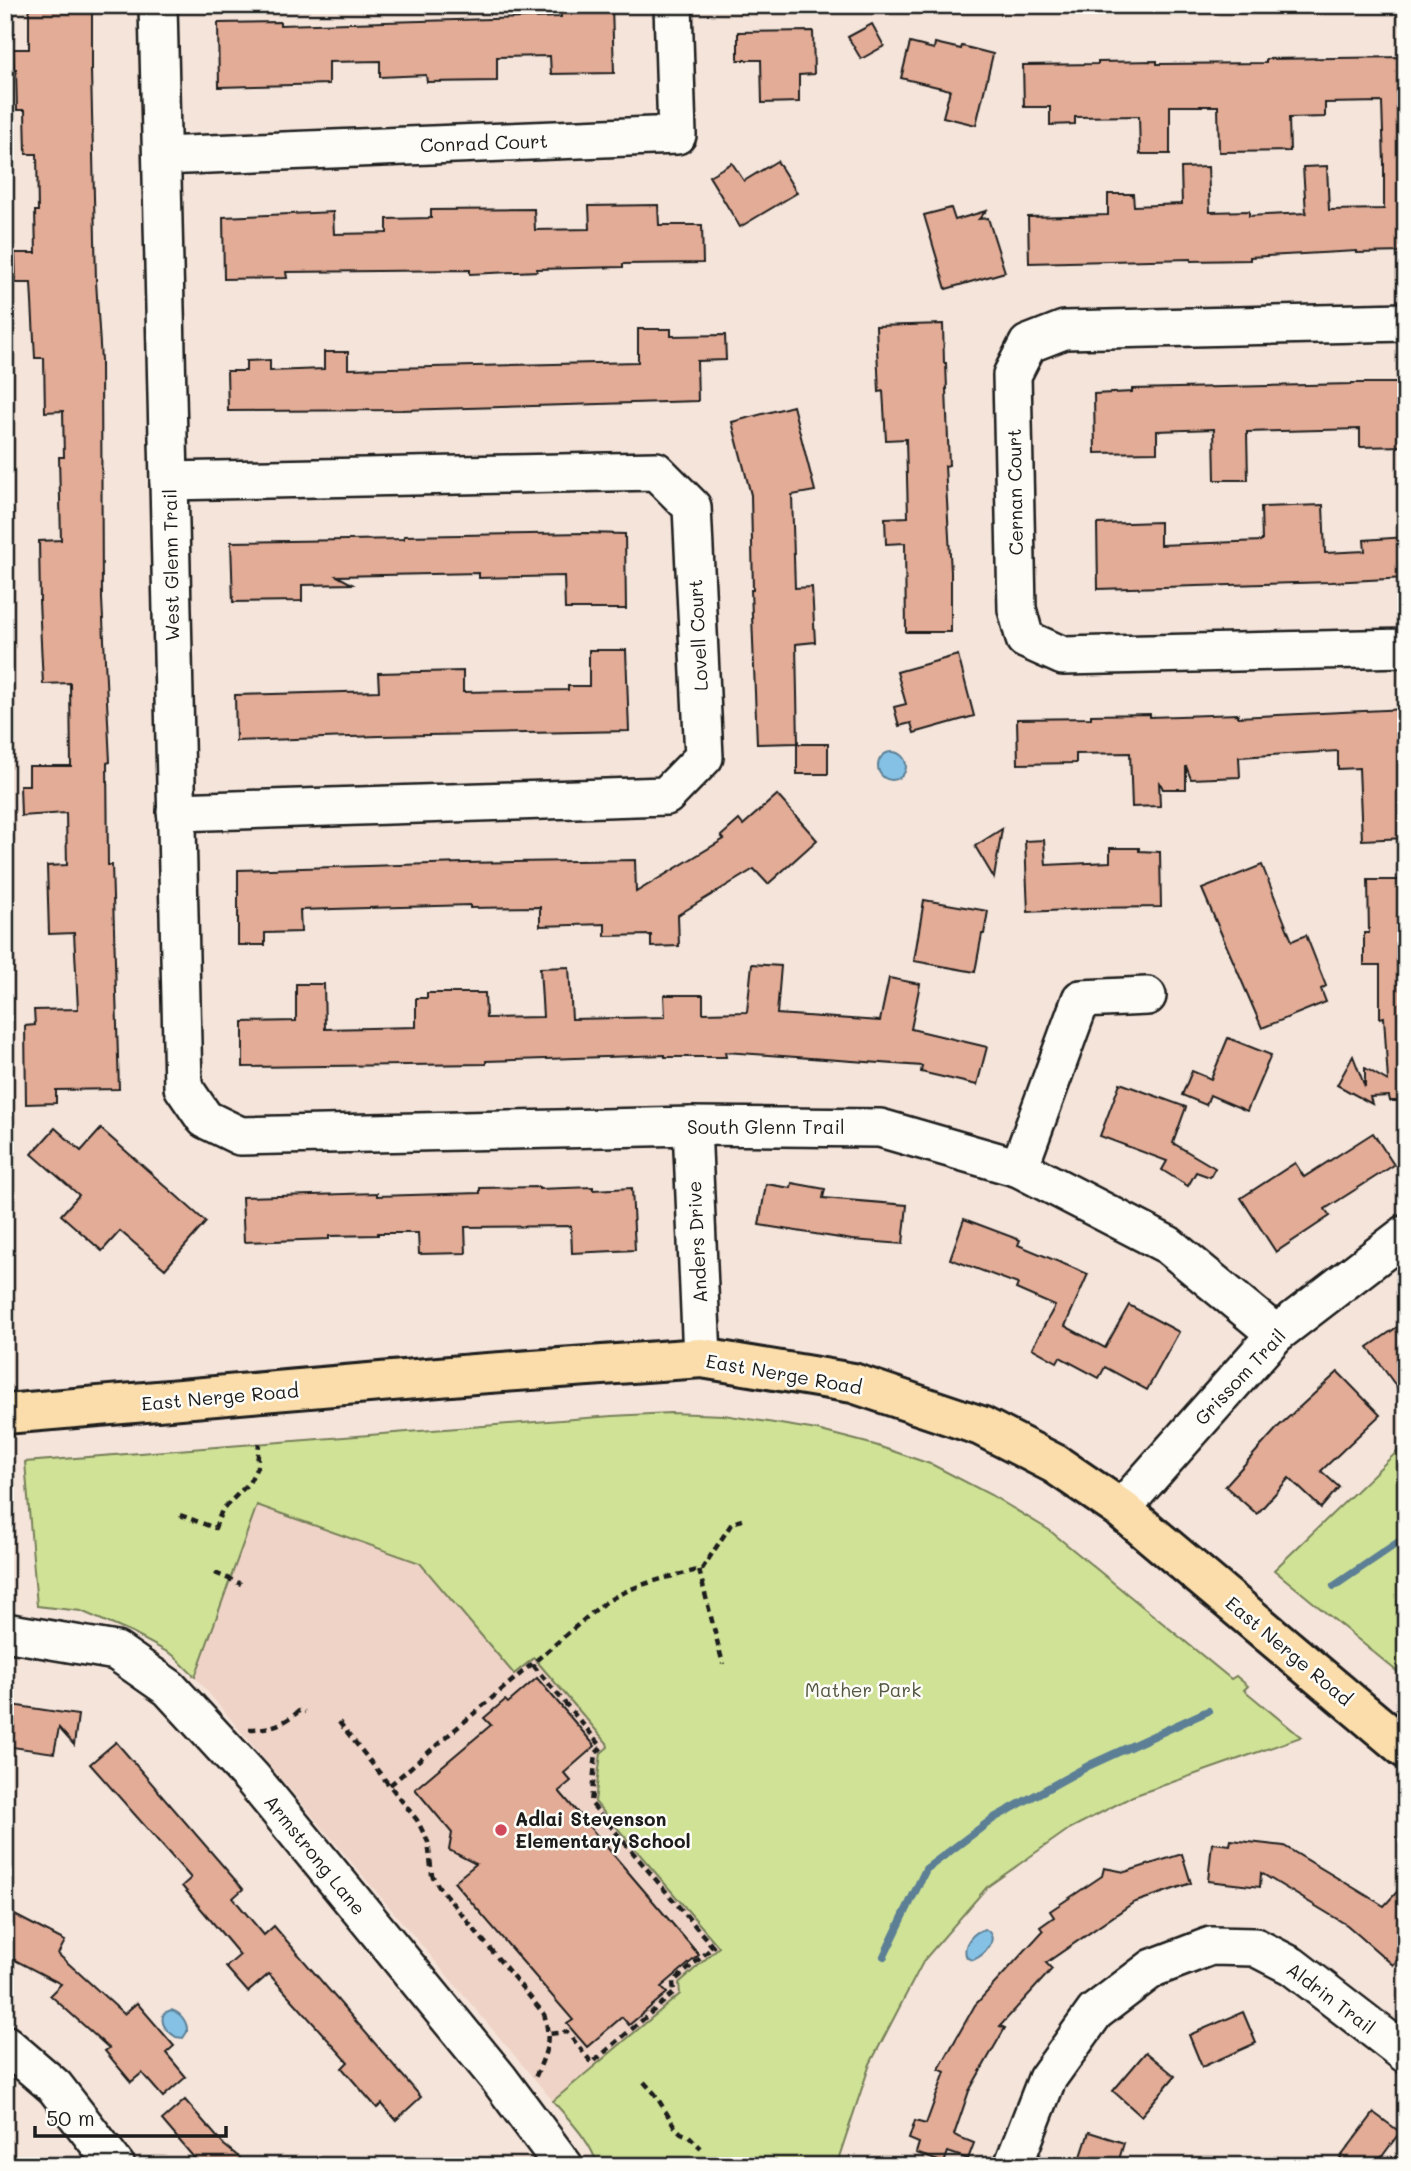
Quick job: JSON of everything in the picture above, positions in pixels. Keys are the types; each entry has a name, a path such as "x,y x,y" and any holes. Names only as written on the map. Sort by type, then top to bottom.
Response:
{"main road":[{"name":"East Nerge Road","path":"5,1414 474,1374 702,1359 853,1382 981,1426 1055,1464 1121,1509 1406,1749"}],"street":[{"name":"West Glenn Trail","path":"158,5 183,1087 205,1119"},
{"name":"Conrad Court","path":"162,156 677,135 673,5"},
{"name":"Cernan Court","path":"1406,322 1065,330 1028,344 1012,375 1017,609 1025,639 1063,656 1406,648"},
{"name":"Lovell Court","path":"169,481 656,471 692,507 704,758 666,796 176,812"},
{"path":"1019,1168 1082,999 1147,996"},
{"name":"South Glenn Trail","path":"205,1119 240,1136 692,1126 880,1128 1019,1168 1168,1245 1276,1334"},
{"name":"Anders Drive","path":"692,1126 702,1359"},
{"name":"Grissom Trail","path":"1121,1509 1276,1334 1406,1234"},
{"name":"Armstrong Lane","path":"5,1632 116,1651 169,1688 252,1778 499,2079 564,2166"},
{"name":"Aldrin Trail","path":"1013,2166 1047,2079 1095,2012 1153,1968 1212,1946 1255,1947 1292,1966 1406,2054"},
{"path":"5,2045 55,2087 116,2166"}],"path":[{"path":"180,1515 215,1528 222,1510 249,1483 257,1467 259,1443"},
{"path":"390,1785 600,1606 620,1593 640,1585 702,1569 732,1523 742,1520"},
{"path":"699,1570 723,1664"},
{"path":"215,1573 241,1584"},
{"path":"533,1665 602,1747 596,1753 591,1803 713,1947 673,1982 674,1993 592,2063 567,2032 549,2034"},
{"path":"239,1729 275,1727 299,1711 305,1712"},
{"path":"339,1722 424,1830 432,1875 439,1887 544,2014 549,2034 546,2052 535,2079"},
{"path":"644,2082 655,2094 675,2127 701,2148"}],"shaded area":[{"name":"Adlai Stevenson Elementary School","path":"256,1504 420,1563 514,1673 533,1658 607,1743 719,1947 679,1983 680,1994 553,2101 195,1677"}],"green space":[{"name":"Mather Park","path":"670,1413 724,1415 817,1430 875,1445 933,1465 991,1495 1049,1530 1231,1679 1236,1676 1248,1686 1244,1690 1301,1737 1133,1796 1069,1829 987,1887 924,1960 870,2064 836,2166 598,2166 585,2139 553,2101 680,1994 679,1983 719,1947 595,1802 601,1753 608,1747 607,1743 534,1658 514,1674 420,1563 257,1505 195,1677 173,1655 132,1633 81,1611 37,1606 25,1462"},
{"path":"1406,1443 1406,1679 1274,1570"}],"water":[{"path":"892,752 902,756 906,766 902,776 892,780 882,776 878,766 882,756"},
{"path":"985,1929 992,1937 990,1946 978,1958 967,1958 969,1940"},
{"path":"171,2010 185,2021 187,2032 183,2038 173,2035 163,2024 164,2013"}],"building":[{"path":"29,5 92,6 96,281 101,361 102,599 110,762 107,763 108,865 112,865 119,1089 56,1090 56,1103 26,1104 25,1026 35,1025 34,1010 78,1009 74,933 49,934 47,866 67,865 66,813 21,816 20,785 29,785 29,766 71,766 70,683 43,684 39,601 39,541 61,540 59,457 64,457 63,411 45,412 44,358 35,358 31,283 16,283 15,253 36,253 35,211 38,211 37,154 26,154 25,110 17,110 13,49 29,49"},
{"path":"560,5 612,5 614,73 551,74 550,56 497,57 497,81 427,82 426,75 380,77 380,61 329,62 329,84 219,87 218,23 280,22 280,25 561,17"},
{"path":"872,24 884,46 861,59 848,37"},
{"path":"813,31 814,74 799,75 799,102 762,103 761,60 738,60 738,32"},
{"path":"910,43 934,49 935,43 961,49 962,46 993,54 976,125 943,117 950,90 901,78"},
{"path":"1406,57 1406,252 1357,251 1250,257 1250,260 1029,263 1028,217 1108,215 1108,194 1133,194 1134,206 1182,204 1181,168 1208,167 1210,212 1249,211 1249,216 1306,213 1303,167 1327,166 1329,210 1384,209 1384,164 1382,102 1325,103 1325,117 1289,118 1290,151 1219,152 1218,106 1170,106 1170,154 1140,154 1139,116 1075,117 1075,124 1050,125 1050,107 1024,107 1023,65 1157,61 1157,64 1266,63 1266,59"},
{"path":"777,161 797,193 740,227 709,176 732,163 744,181"},
{"path":"658,205 659,225 702,225 703,263 623,264 623,267 470,274 470,270 286,272 287,278 224,279 223,217 333,212 334,234 387,233 387,219 431,218 431,210 534,209 535,230 590,229 589,206"},
{"path":"951,208 955,220 986,211 979,219 988,218 1005,272 946,289 924,215"},
{"path":"943,324 949,465 945,466 951,572 951,632 906,632 905,543 886,544 885,518 908,517 906,439 886,440 883,391 879,392 876,326"},
{"path":"638,329 671,329 671,336 725,335 726,360 697,361 698,401 402,410 228,411 227,371 246,371 246,361 270,360 270,371 324,369 324,352 348,352 348,369 638,362"},
{"path":"1406,383 1406,446 1360,447 1360,429 1247,432 1248,480 1215,480 1214,429 1157,431 1157,452 1095,453 1094,394 1132,392 1132,389"},
{"path":"793,406 815,491 792,495 795,588 812,587 815,642 796,644 798,743 757,744 751,590 751,495 732,422"},
{"path":"1323,505 1325,553 1365,551 1364,540 1406,537 1406,578 1098,589 1097,524 1160,522 1160,545 1262,541 1261,507"},
{"path":"625,534 626,609 565,609 564,576 479,578 479,573 337,576 352,584 302,585 302,601 233,602 231,542"},
{"path":"589,650 626,650 629,731 236,741 235,695 379,691 378,673 463,671 463,692 568,690 568,686 589,686"},
{"path":"958,655 974,716 914,733 911,723 899,726 894,707 906,704 897,672"},
{"path":"1406,709 1406,751 1399,751 1400,800 1406,799 1406,838 1362,840 1359,768 1338,769 1338,751 1239,757 1240,777 1191,779 1186,766 1186,789 1163,789 1159,781 1160,806 1132,807 1130,753 1076,754 1076,763 1018,764 1017,719 1150,714 1150,717 1238,714 1238,717"},
{"path":"797,744 828,744 828,774 797,774"},
{"path":"777,795 817,840 768,884 754,869 678,915 679,946 651,947 651,935 605,936 605,924 540,926 540,907 470,908 470,905 300,910 301,932 265,933 265,945 238,945 238,870 635,860 636,892 724,839 721,836 739,820 743,825"},
{"path":"1002,829 994,878 975,846"},
{"path":"1044,840 1046,865 1110,862 1110,848 1139,848 1139,851 1160,852 1161,907 1028,912 1025,841"},
{"path":"1262,865 1292,941 1306,935 1326,986 1321,989 1326,1002 1262,1028 1202,889"},
{"path":"1368,880 1406,880 1406,1101 1390,1101 1389,1096 1370,1097 1372,1104 1337,1085 1353,1056 1365,1087 1365,1068 1388,1081 1384,1017 1380,1018 1380,965 1364,965 1364,933 1369,933"},
{"path":"924,900 988,911 975,972 914,961"},
{"path":"752,964 781,966 777,1014 880,1021 889,978 920,984 911,1029 987,1047 977,1085 921,1072 922,1066 725,1052 726,1057 665,1055 486,1061 486,1064 243,1067 243,1022 296,1021 296,984 324,984 325,1029 416,1027 416,998 427,998 427,993 485,993 486,1018 543,1017 540,968 569,967 572,1019 665,1017 664,995 703,995 703,1013 747,1012"},
{"path":"1228,1038 1271,1055 1247,1111 1210,1095 1206,1105 1182,1095 1192,1071 1211,1079"},
{"path":"1120,1083 1186,1107 1173,1143 1215,1168 1210,1177 1196,1172 1188,1186 1162,1170 1167,1161 1100,1136"},
{"path":"55,1128 81,1151 101,1129 206,1222 165,1269 120,1231 102,1251 61,1215 79,1195 32,1154"},
{"path":"1373,1133 1394,1165 1325,1209 1330,1216 1276,1252 1241,1198 1295,1163 1304,1177"},
{"path":"792,1183 825,1189 823,1198 907,1205 903,1244 852,1240 759,1225 766,1184 791,1188"},
{"path":"593,1187 593,1190 632,1188 635,1250 572,1253 571,1226 465,1227 466,1253 419,1254 418,1233 244,1242 242,1197 480,1193 480,1188"},
{"path":"964,1219 1020,1240 1018,1245 1088,1274 1065,1326 1105,1348 1129,1305 1179,1332 1147,1390 1105,1367 1099,1378 1060,1357 1057,1362 1032,1348 1055,1306 1016,1289 1018,1284 950,1259"},
{"path":"1406,1321 1406,1400 1368,1347"},
{"path":"1338,1372 1380,1415 1321,1471 1339,1487 1321,1508 1289,1478 1257,1514 1225,1486 1279,1426"},
{"path":"537,1678 595,1746 564,1773 571,1781 559,1791 699,1955 661,1987 667,1993 629,2025 622,2017 587,2047 567,2024 573,2020 454,1882 476,1864 449,1850 452,1833 415,1789 491,1725 484,1718 505,1700 508,1703"},
{"path":"5,1704 78,1715 74,1745 59,1728 54,1753 5,1746"},
{"path":"116,1742 243,1889 233,1898 264,1935 274,1926 421,2097 396,2120 382,2104 377,2108 342,2068 348,2062 269,1974 248,1992 226,1967 240,1955 182,1886 191,1878 90,1764"},
{"path":"1231,1840 1284,1846 1384,1906 1406,1882 1406,1950 1393,1965 1347,1925 1261,1873 1260,1887 1208,1881 1212,1843 1230,1845"},
{"path":"1182,1854 1191,1883 1133,1903 1046,1963 1052,1969 1000,2026 1005,2028 969,2091 954,2135 974,2143 968,2159 948,2152 944,2163 916,2153 919,2143 909,2139 915,2121 926,2124 945,2072 939,2069 975,2005 1043,1931 1040,1927 1054,1917 1050,1911 1102,1876 1104,1868 1125,1872"},
{"path":"5,1910 65,1941 58,1954 124,2014 137,2003 174,2046 166,2053 186,2077 163,2097 142,2073 131,2082 105,2051 109,2048 50,1995 61,1984 5,1955"},
{"path":"1243,2012 1256,2043 1202,2067 1189,2035"},
{"path":"1146,2052 1175,2076 1141,2116 1113,2091"},
{"path":"185,2100 224,2145 250,2166 201,2166 162,2120"},
{"path":"1374,2113 1400,2132 1375,2166 1351,2166 1340,2158"},
{"path":"1089,2132 1124,2143 1117,2166 1078,2166"}],"waterway":[{"path":"1334,1586 1406,1537"},
{"path":"884,1956 926,1869 994,1818 1090,1765 1208,1711"}],"place":[{"name":"Adlai Stevenson Elementary School","path":"501,1830"}]}
